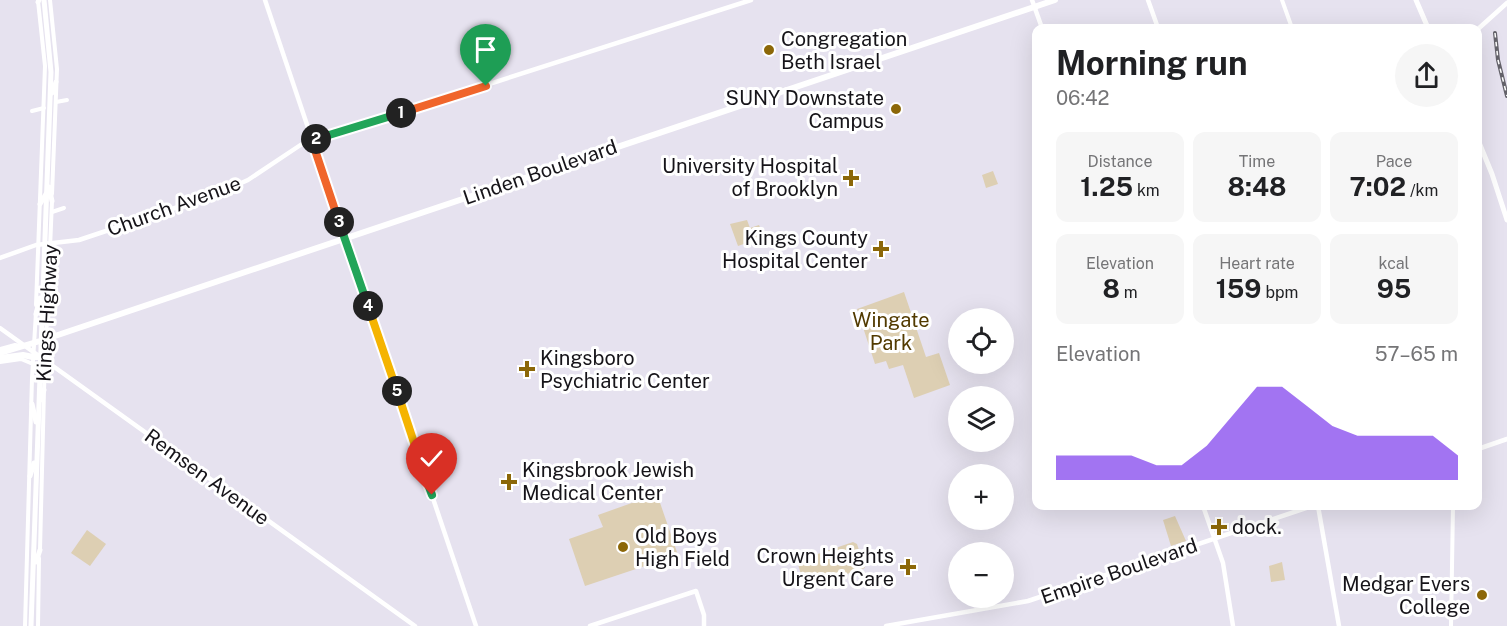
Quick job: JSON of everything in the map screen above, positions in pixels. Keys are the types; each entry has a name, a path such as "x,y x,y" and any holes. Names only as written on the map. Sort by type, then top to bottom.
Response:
{"highway":[{"name":"Linden Boulevard","path":"0,351 41,341 1033,3 1055,0"},
{"name":"Linden Boulevard","path":"0,360 25,346"},
{"path":"0,360 23,355 37,358"}],"main road":[{"name":"Kings Highway","path":"32,626 38,408 37,358 41,341 51,72 40,0"},
{"path":"265,0 476,626"},
{"name":"Church Avenue","path":"0,258 44,244 79,240 214,195 248,180 302,144 751,0"},
{"path":"1148,0 1157,24"},
{"path":"1416,0 1426,24"},
{"path":"1033,3 1041,24"},
{"path":"1482,25 1507,3"},
{"path":"50,97 56,82"},
{"path":"1482,150 1507,220"},
{"path":"47,176 52,201"},
{"path":"40,204 46,192"},
{"path":"42,308 49,278"},
{"path":"36,314 43,285"},
{"name":"Remsen Avenue","path":"0,328 37,358 415,626"},
{"path":"38,408 44,390"},
{"path":"32,404 37,429"},
{"path":"1482,448 1507,440"},
{"path":"30,476 36,456"},
{"path":"1204,510 1223,563 1233,626"},
{"name":"Empire Boulevard","path":"886,626 1022,603 1300,510"},
{"path":"1319,510 1339,626"},
{"path":"33,569 40,550"},
{"path":"590,626 696,591 704,615 704,626"}],"street":[{"name":"Kings Highway","path":"40,0 45,63 40,204 49,278 41,341"},
{"name":"Kings Highway","path":"41,341 36,314 44,244 52,212 57,69 50,0"},
{"path":"1282,0 1291,24"},
{"path":"56,102 67,100"},
{"path":"32,111 44,108"},
{"path":"52,212 64,208"},
{"name":"Kings Highway","path":"37,358 44,390 38,626"},
{"name":"Kings Highway","path":"25,626 32,404 37,358"},
{"path":"1451,626 1453,510"}],"green space":[{"path":"993,171 998,184 986,188 982,175"},
{"path":"747,220 750,228 759,225 764,237 738,246 730,224"},
{"name":"Wingate Park","path":"904,292 926,357 939,353 950,385 914,398 903,365 889,369 886,361 875,364 857,309"},
{"name":"Old Boys High Field","path":"657,494 678,555 585,586 569,539 603,527 598,515"},
{"path":"1175,516 1186,541 1171,546 1163,520"},
{"path":"87,530 106,544 90,566 71,553"},
{"path":"853,542 857,544 865,568 805,588 797,561"},
{"path":"1282,562 1285,580 1271,582 1269,566"}],"railway":[{"path":"1495,33 1498,60 1507,96"}],"place":[{"name":"Congregation Beth Israel","path":"769,50"},
{"name":"SUNY Downstate Campus","path":"896,109"},
{"name":"University Hospital of Brooklyn","path":"851,178"},
{"name":"Kings County Hospital Center","path":"881,249"},
{"name":"Kingsboro Psychiatric Center","path":"527,369"},
{"name":"Kingsbrook Jewish Medical Center","path":"509,482"},
{"name":"dock.","path":"1219,527"},
{"name":"Old Boys High Field","path":"623,547"},
{"name":"Crown Heights Urgent Care","path":"908,567"},
{"name":"Medgar Evers College","path":"1482,595"}],"route":[{"path":"432,495 312,141 486,86"}]}
